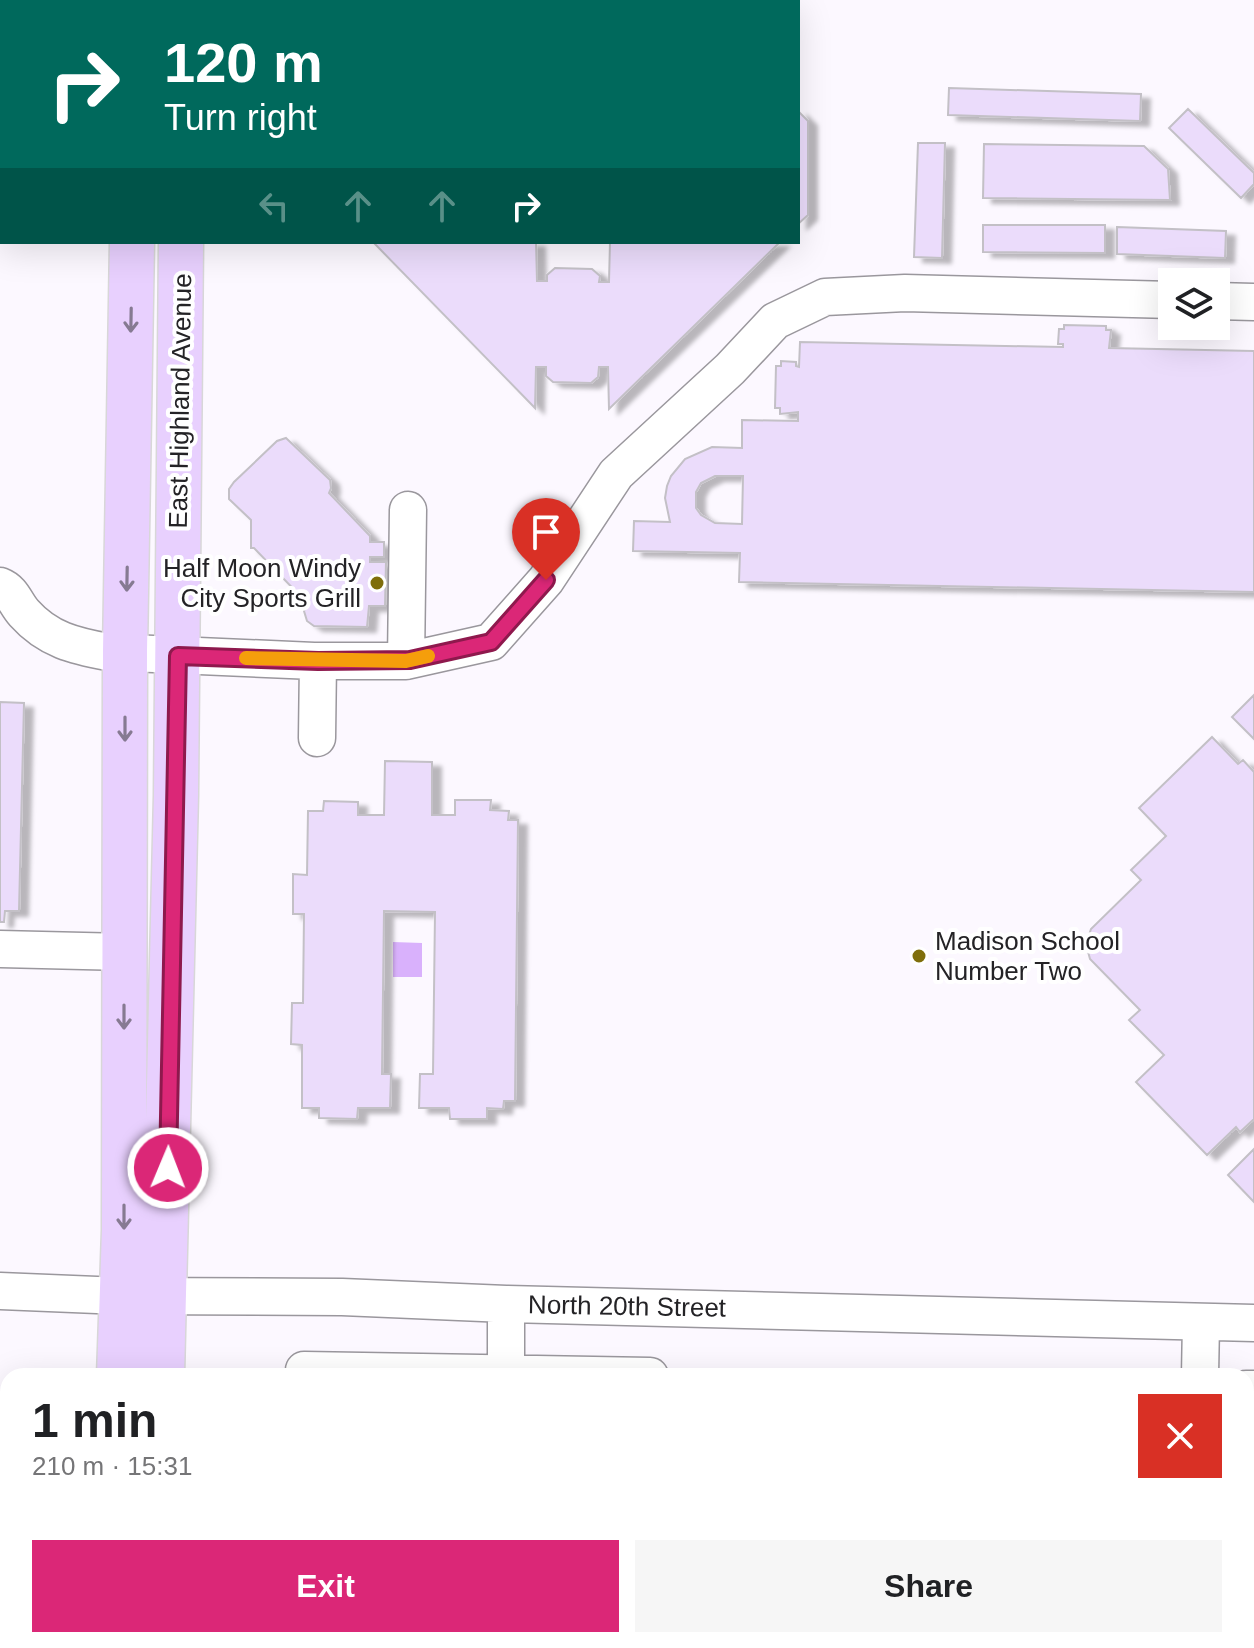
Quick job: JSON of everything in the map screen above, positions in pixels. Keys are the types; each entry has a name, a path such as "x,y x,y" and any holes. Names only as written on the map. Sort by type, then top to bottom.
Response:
{"main road":[{"name":"East Highland Avenue","path":"119,1368 124,1230 125,651 132,244"},
{"name":"East Highland Avenue","path":"162,1368 178,656 181,244"}],"street":[{"path":"8,606 50,637 98,650 178,656 406,661 491,642 546,580 616,474 730,369 775,321 825,297 905,293 1158,300"},
{"path":"1230,301 1254,302"},
{"path":"406,661 408,510"},
{"path":"317,738 318,661"},
{"path":"0,949 125,952"},
{"name":"North 20th Street","path":"0,1291 166,1297 342,1297 1254,1323"},
{"path":"506,1304 506,1368"},
{"path":"1200,1368 1201,1322"}],"shaded area":[{"path":"393,942 422,943 422,977 393,977"}],"building":[{"path":"949,88 1141,94 1140,121 948,115"},
{"path":"1188,109 1254,173 1254,184 1241,198 1169,128"},
{"path":"800,113 808,121 808,215 800,222"},
{"path":"918,143 945,143 942,258 914,257"},
{"path":"984,144 1144,146 1168,169 1170,200 983,198"},
{"path":"983,225 1105,225 1105,253 983,252"},
{"path":"1117,227 1226,231 1225,258 1117,254"},
{"path":"375,244 536,244 537,281 547,281 547,275 555,268 592,269 600,276 599,282 609,282 610,244 778,244 609,409 608,367 599,367 598,377 591,383 553,382 546,376 546,367 536,367 535,408"},
{"path":"1064,325 1106,326 1106,330 1111,330 1109,348 1254,351 1254,592 739,582 740,553 633,551 634,521 670,522 665,498 667,486 685,459 712,447 742,448 742,420 798,421 798,412 780,414 780,408 775,408 776,366 781,366 781,361 796,362 799,367 800,342 1063,347 1063,344 1058,344 1059,329 1064,329","holes":["715,476 743,476 742,524 715,523 701,515 696,508 696,492 701,483"]},
{"path":"286,438 330,480 329,493 370,536 370,542 384,542 384,557 370,557 370,562 386,562 385,606 369,606 367,627 314,626 307,621 304,611 307,603 251,548 251,520 229,499 229,489 234,482 277,441"},
{"path":"1254,695 1254,739 1232,717"},
{"path":"0,702 24,703 19,911 5,911 4,922 0,922"},
{"path":"1212,737 1238,764 1243,760 1254,772 1254,1119 1240,1132 1236,1127 1207,1155 1136,1082 1164,1055 1129,1020 1140,1010 1090,959 1086,944 1091,929 1141,880 1131,870 1166,836 1139,808"},
{"path":"385,761 432,762 432,815 455,815 455,800 491,800 490,810 509,811 508,820 518,820 515,1101 504,1101 503,1109 487,1108 487,1119 450,1119 449,1108 419,1108 420,1074 433,1074 435,912 384,911 382,1074 391,1074 390,1108 358,1108 357,1119 319,1118 319,1108 302,1108 302,1045 291,1044 292,1003 303,1003 304,914 293,914 293,874 307,875 308,811 323,811 324,801 358,802 358,815 384,815"},
{"path":"1254,1149 1254,1202 1228,1175"}],"slow traffic":[{"path":"246,658 406,661 428,656"}],"place":[{"name":"Half Moon Windy City Sports Grill","path":"377,583"},
{"name":"Madison School Number Two","path":"919,956"}],"route":[{"path":"168,1168 178,656 318,661 410,660 491,642 546,580"}]}
